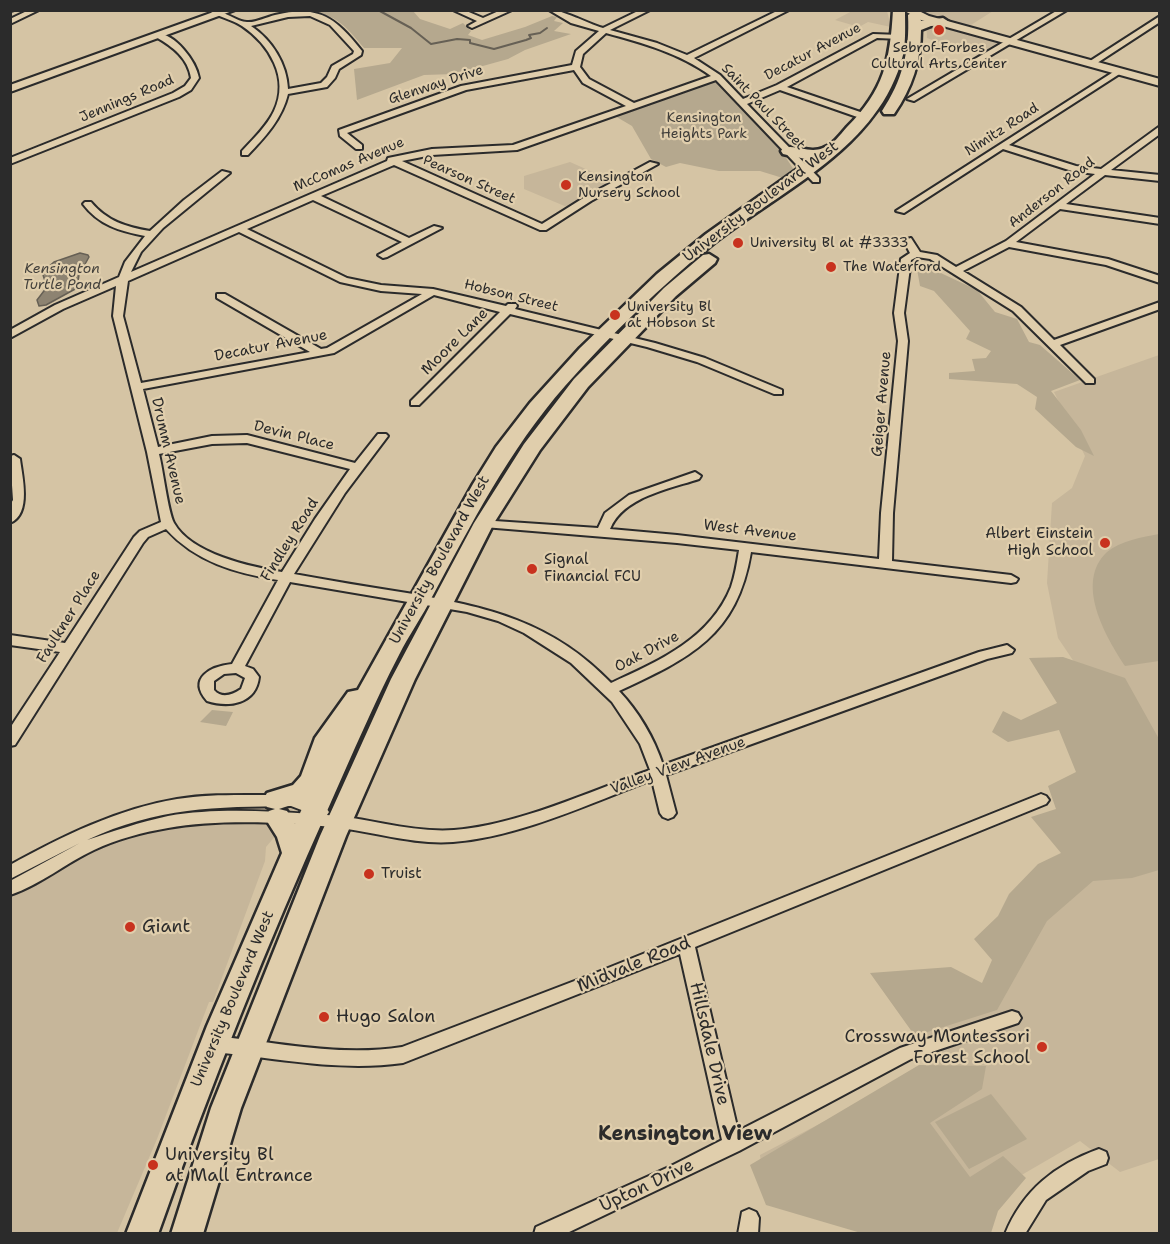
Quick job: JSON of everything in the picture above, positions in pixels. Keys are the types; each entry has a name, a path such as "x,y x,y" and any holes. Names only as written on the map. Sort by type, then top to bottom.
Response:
{"main road":[{"name":"University Boulevard West","path":"187,1233 214,1142 249,1046 340,822 404,679 465,514 495,464 525,422 614,337 690,254 729,223 843,158 882,121 906,94 916,47 915,28 908,11"},
{"name":"University Boulevard West","path":"811,175 866,117 880,98 896,61 908,11"},
{"path":"915,28 936,16"},
{"path":"788,151 813,156 834,149"},
{"name":"University Boulevard West","path":"142,1233 184,1118 295,853 389,652 432,601 541,434 614,337"},
{"path":"295,853 277,809 302,792 312,780 327,738 357,697 374,684"}],"street":[{"path":"10,22 36,10"},
{"path":"10,89 159,35 217,11 230,10"},
{"path":"456,10 483,21"},
{"path":"472,26 508,10"},
{"name":"Saint Paul Street","path":"552,10 570,21 605,30 688,58 717,77 811,175"},
{"path":"633,106 586,81 576,68 579,53 605,30 647,10"},
{"path":"688,58 786,10"},
{"path":"906,94 922,92 1014,41 1064,10"},
{"path":"217,11 246,25 268,47 279,63 284,92 280,106 244,153"},
{"path":"908,11 936,16 1160,83"},
{"path":"246,25 287,16 316,15 328,18 358,51 357,55 335,68 331,78 324,85 284,92"},
{"path":"1091,63 1160,18"},
{"name":"Jennings Road","path":"10,161 176,95 188,88 195,78 190,63 182,52 159,35"},
{"name":"Decatur Avenue","path":"742,103 780,87 876,36 900,37"},
{"name":"Glenway Drive","path":"359,147 342,132 464,88 576,68"},
{"name":"Nimitz Road","path":"901,211 1118,71"},
{"name":"McComas Avenue","path":"10,335 59,307 393,161 439,150 481,151 514,148 717,77"},
{"path":"780,87 866,117"},
{"path":"906,94 922,92"},
{"name":"Anderson Road","path":"956,271 1009,243 1160,129"},
{"path":"1002,146 1057,164 1099,173 1160,178"},
{"name":"Pearson Street","path":"384,156 543,228 588,199 653,164"},
{"name":"Drumm Avenue","path":"225,172 152,234 131,261 122,280 118,316 153,452 168,524 183,540 211,558 245,570 432,601"},
{"path":"313,196 410,242"},
{"path":"88,204 99,218 113,226 152,234"},
{"path":"1058,206 1160,221"},
{"path":"383,255 437,228"},
{"name":"Hobson Street","path":"240,229 344,280 381,288 433,292 512,306 701,360 778,393"},
{"path":"909,240 916,254 933,257 1017,309 1090,381"},
{"path":"1009,243 1019,247 1108,262 1160,280"},
{"name":"Geiger Avenue","path":"885,564 887,513 903,341 899,313 906,259 916,254"},
{"name":"Decatur Avenue","path":"137,387 320,352 344,344 433,292"},
{"path":"221,296 320,352"},
{"path":"1052,344 1160,305"},
{"name":"Moore Lane","path":"415,403 512,306"},
{"name":"Findley Road","path":"237,668 284,577 356,467 382,436"},
{"name":"Devin Place","path":"153,452 212,440 248,439 356,467"},
{"path":"10,519 19,500 14,459"},
{"path":"602,534 609,516 633,498 695,476"},
{"name":"Faulkner Place","path":"10,741 138,540 144,534 168,524"},
{"name":"West Avenue","path":"484,524 676,539 1011,579"},
{"name":"Oak Drive","path":"608,690 660,666 687,651 701,639 722,616 735,594 746,547"},
{"path":"432,601 478,610 526,627 567,654 608,690 631,716 647,742 668,813"},
{"path":"10,640 68,648"},
{"name":"Valley View Avenue","path":"277,809 420,835 453,836 486,832 507,827 984,655 1007,650"},
{"name":"Midvale Road","path":"214,1044 355,1059 380,1060 403,1055 686,944 1041,800"},
{"path":"10,873 77,836 132,815 177,805 277,809"},
{"path":"10,889 90,845 128,832 277,809"},
{"name":"Hillsdale Drive","path":"686,944 732,1145"},
{"name":"Upton Drive","path":"543,1233 678,1172 906,1053 1012,1018"},
{"path":"1014,1233 1039,1194 1082,1164 1099,1158"}],"shaded area":[{"path":"854,10 887,11 891,27 868,22 859,27 835,20"},
{"path":"926,11 993,11 963,30 1006,41 979,55 927,38"},
{"name":"Kensington Nursery School","path":"570,162 615,182 567,207 524,189 524,176"},
{"name":"Albert Einstein High School","path":"1159,355 1159,788 1058,638 1047,583 1052,503 1072,488 1085,456 1054,392"},
{"path":"304,803 293,826 277,834 266,847 265,861 213,1002 209,1002 157,1139 117,1233 11,1233 10,873 41,855 177,805"},
{"name":"Crossway Montessori Forest School","path":"1159,845 1159,1159 1120,1172 1080,1141 1001,1187 939,1234 764,1193 760,1155 928,1067 923,1028 997,1004 1043,917 1106,859"}],"green space":[{"path":"413,11 420,19 450,29 463,23 471,31 468,35 482,40 552,16 557,17 554,21 563,23 554,31 571,34 525,50 508,59 454,74 424,75 357,100 354,69 390,63 402,48 364,48 341,23 327,15 309,12"},
{"name":"Kensington Heights Park","path":"711,81 717,81 777,144 794,170 786,179 760,171 719,171 680,163 666,167 651,159 632,126 615,116"},
{"path":"928,267 977,290 995,312 1017,319 1029,342 1040,345 1080,380 1051,391 1081,430 1094,456 1076,447 1035,409 1037,397 1017,384 949,379 949,373 975,371 972,359 986,358 991,351 966,339 970,331 934,291 920,286 917,269"},
{"path":"1159,534 1159,661 1125,666 1096,610 1093,579 1098,565 1112,548 1132,540"},
{"path":"1063,657 1125,678 1159,739 1159,870 1132,878 1093,881 1047,921 997,1010 915,1036 870,973 951,967 982,983 992,960 974,939 998,916 1009,894 1038,864 1061,853 1031,817 1056,809 1048,786 1076,772 1059,730 1008,742 992,732 1003,711 1021,720 1057,703 1029,658"},
{"path":"212,710 233,712 226,726 200,722"},
{"path":"919,1065 986,1066 982,1089 930,1123 970,1177 1003,1156 1026,1178 998,1211 991,1233 861,1233 766,1205 750,1165"},
{"path":"991,1094 1027,1139 969,1169 935,1122"}],"water":[{"name":"Kensington Turtle Pond","path":"80,253 89,257 79,275 77,288 46,305 39,306 37,300 47,287 42,272 54,262"}],"waterway":[{"path":"10,13 16,10"},
{"path":"378,10 411,28 431,44 457,39 470,40 470,43 494,49 526,40 531,38 529,35 540,33 547,28"}],"place":[{"name":"Sebrof-Forbes Cultural Arts Center","path":"939,30"},
{"name":"Kensington Nursery School","path":"566,185"},
{"name":"University Bl at #3333","path":"738,243"},
{"name":"The Waterford","path":"831,267"},
{"name":"University Bl at Hobson St","path":"615,315"},
{"name":"Albert Einstein High School","path":"1105,543"},
{"name":"Signal Financial FCU","path":"532,569"},
{"name":"Truist","path":"369,874"},
{"name":"Giant","path":"130,927"},
{"name":"Hugo Salon","path":"324,1017"},
{"name":"Crossway Montessori Forest School","path":"1042,1047"},
{"name":"University Bl at Mall Entrance","path":"153,1165"}],"district":[{"name":"Kensington View","path":"685,1135"}]}
